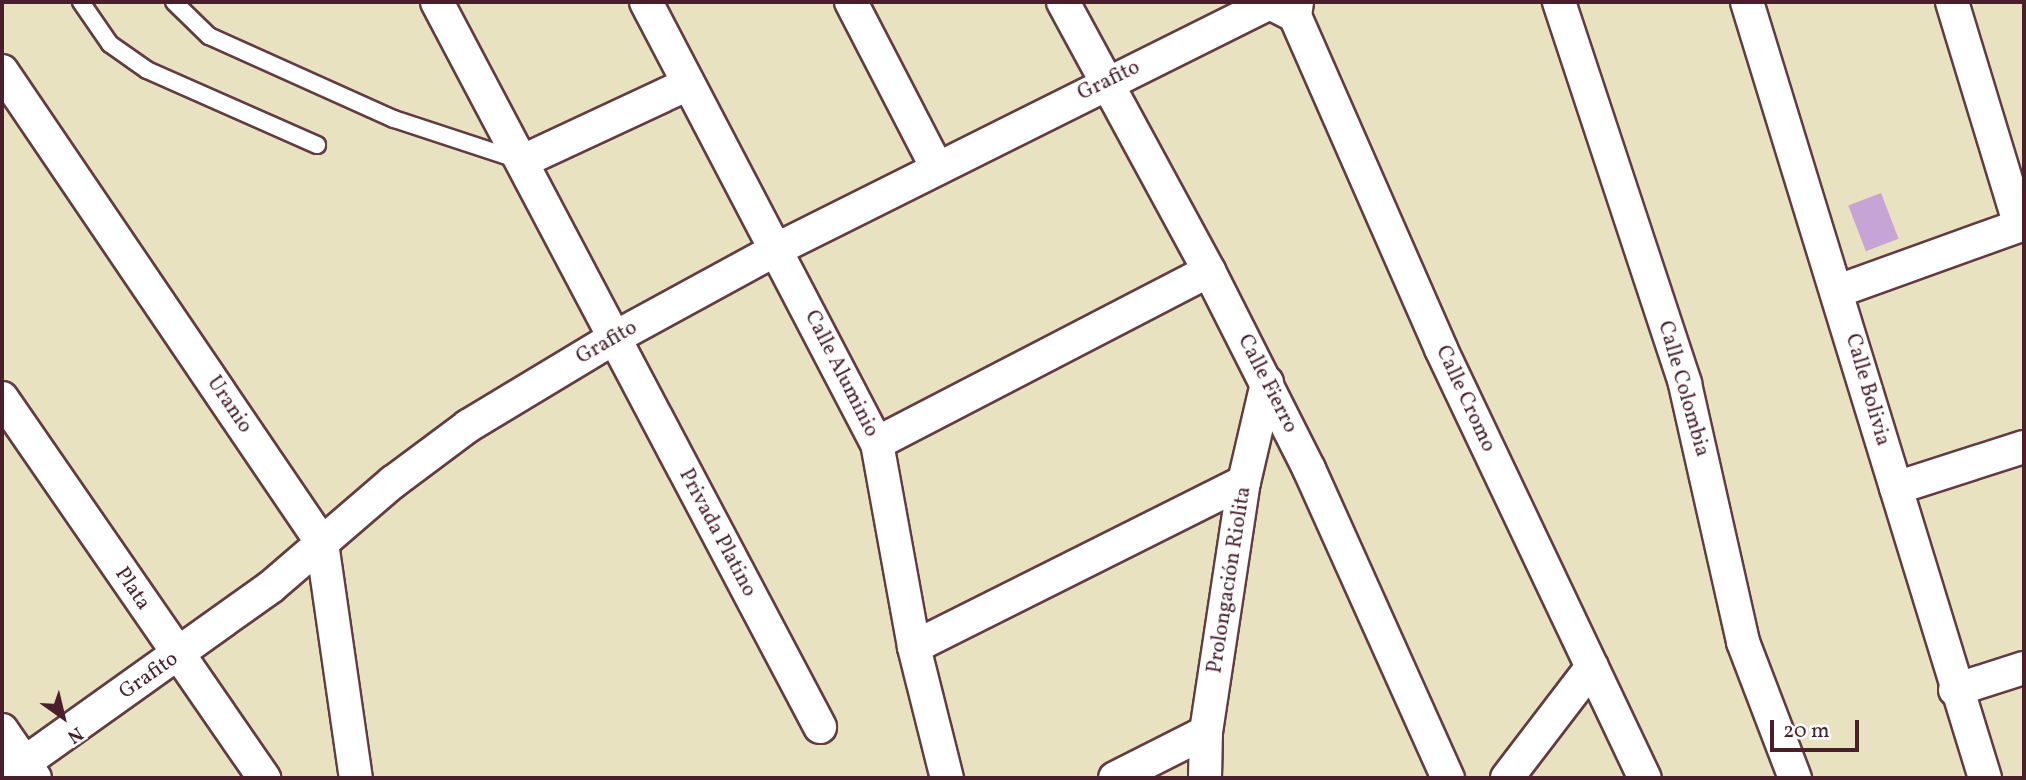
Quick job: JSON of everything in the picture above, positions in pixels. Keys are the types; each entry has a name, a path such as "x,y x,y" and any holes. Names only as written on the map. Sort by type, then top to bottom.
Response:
{"street":[{"name":"Privada Platino","path":"437,2 820,727"},
{"name":"Calle Aluminio","path":"646,2 686,85 777,249 877,443 914,646 947,778"},
{"path":"851,2 937,168"},
{"name":"Calle Fierro","path":"1063,2 1267,383 1448,778"},
{"name":"Calle Colombia","path":"1559,2 1685,384 1743,642 1796,778"},
{"name":"Calle Bolivia","path":"1747,2 1838,291 1955,690 1985,778"},
{"path":"1838,291 2022,225 1952,2"},
{"name":"Grafito","path":"21,773 178,656 468,426 614,338 777,249 1105,83 1281,5"},
{"name":"Calle Cromo","path":"1281,5 1645,778"},
{"name":"Uranio","path":"2,71 322,543 356,778"},
{"path":"523,161 686,85"},
{"path":"877,443 1209,271"},
{"name":"Prolongación Riolita","path":"1205,778 1206,732 1244,482 1267,383"},
{"name":"Plata","path":"2,398 264,778"},
{"path":"1896,488 2024,447"},
{"path":"914,646 1244,482"},
{"path":"1507,778 1592,667"},
{"path":"1955,690 2024,668"},
{"path":"2,730 21,773"},
{"path":"1115,778 1206,732"}],"lane":[{"path":"81,2 110,44 147,70 317,145"},
{"path":"174,2 209,36 394,119 523,161"}],"building":[{"path":"1881,193 1899,239 1866,251 1848,206"}]}
